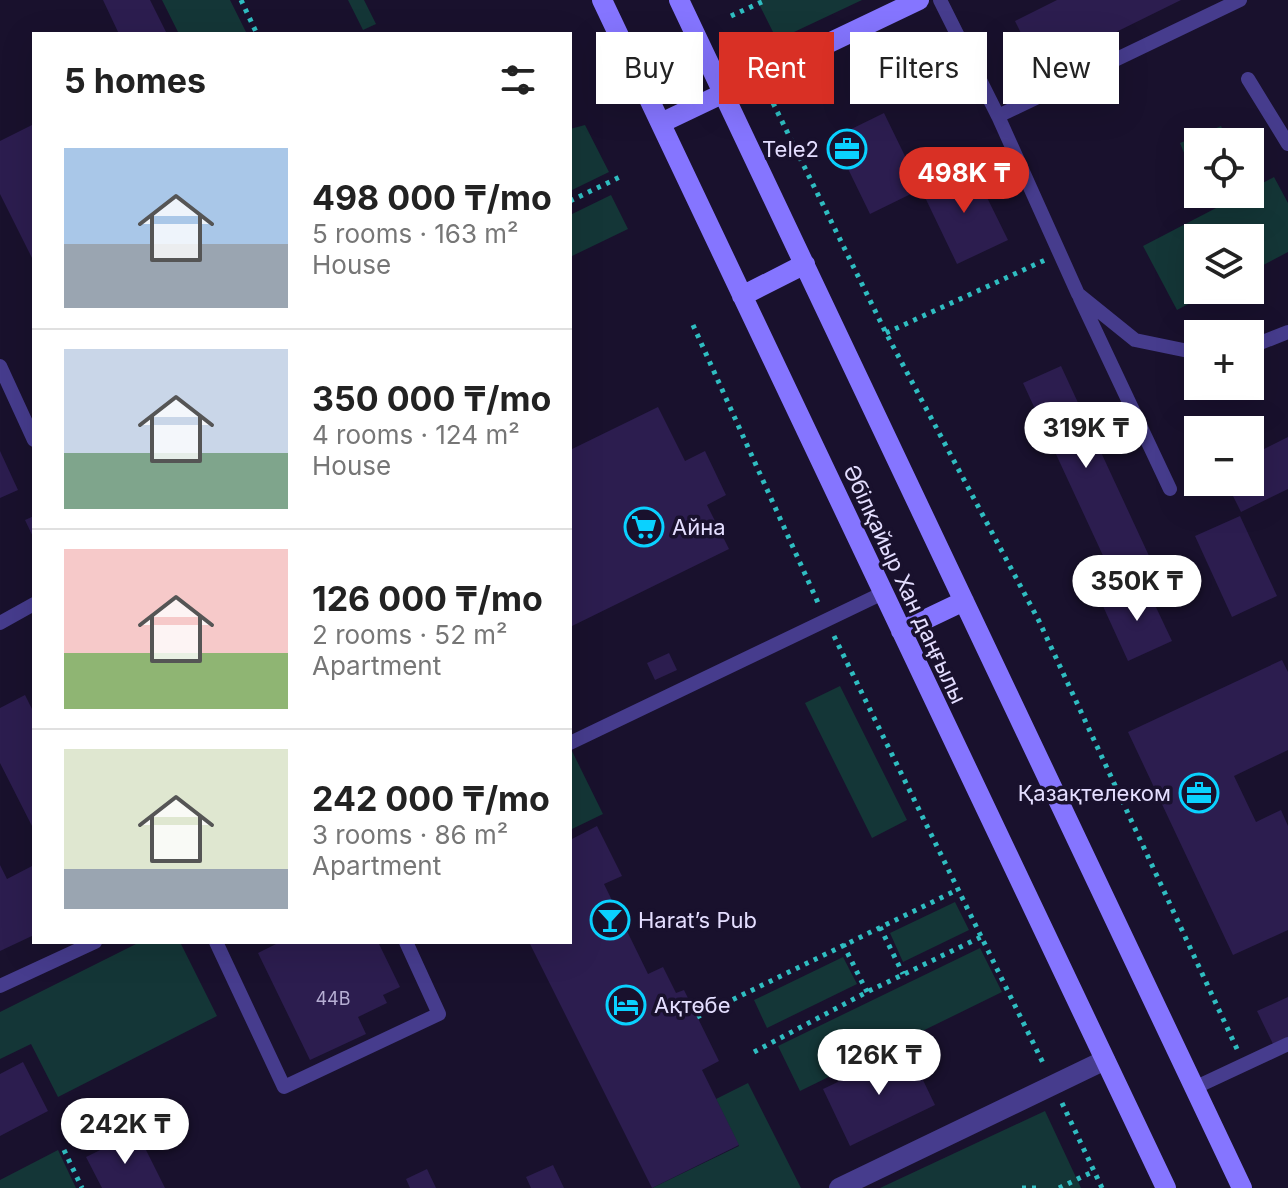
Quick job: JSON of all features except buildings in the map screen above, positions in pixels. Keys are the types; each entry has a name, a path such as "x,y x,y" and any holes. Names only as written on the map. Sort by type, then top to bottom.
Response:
{"main road":[{"name":"Әбілқайыр Хан даңғылы","path":"602,0 1166,1188"},
{"name":"Әбілқайыр Хан даңғылы","path":"679,0 719,83"},
{"path":"834,41 919,0"},
{"path":"661,123 719,95"},
{"name":"Әбілқайыр Хан даңғылы","path":"729,104 1242,1188"},
{"path":"742,296 805,264"},
{"path":"901,631 964,601"}],"street":[{"path":"839,1188 1105,1060"}],"lane":[{"path":"940,0 956,32"},
{"path":"998,116 1240,0"},
{"path":"1248,79 1288,144"},
{"path":"987,94 1170,489"},
{"path":"1078,294 1135,340 1184,350"},
{"path":"1264,341 1288,332"},
{"path":"0,366 32,436"},
{"path":"572,742 883,593"},
{"path":"0,623 32,605"},
{"path":"0,986 91,944"},
{"path":"217,944 284,1087 439,1014 407,944"},
{"path":"1194,1088 1288,1044"}],"path":[{"path":"241,0 256,32"},
{"path":"731,16 766,0"},
{"path":"773,104 886,333 1039,621 1244,1065"},
{"path":"572,200 622,176"},
{"path":"886,333 1060,254"},
{"path":"693,325 826,620 1102,1188"},
{"path":"697,1017 957,890"},
{"path":"880,927 903,974"},
{"path":"754,1052 867,992 981,937"},
{"path":"843,944 867,992"},
{"path":"64,1150 82,1188"},
{"path":"1059,1188 1094,1171"},
{"path":"1022,1188 1040,1188"}],"green space":[{"path":"162,0 230,0 246,32 178,32"},
{"path":"348,0 364,0 376,24 363,30"},
{"path":"757,0 862,0 794,32 773,32"},
{"path":"585,125 609,172 572,190 572,128"},
{"path":"1274,177 1288,203 1288,252 1264,265 1264,224 1185,224 1216,208 1264,208 1264,182"},
{"path":"611,195 628,229 572,256 572,214"},
{"path":"1184,225 1184,304 1188,304 1177,310 1143,246"},
{"path":"840,686 907,820 872,838 805,703"},
{"path":"572,751 603,814 572,829"},
{"path":"955,902 969,930 903,962 890,933"},
{"path":"136,944 181,944 217,1016 58,1097 31,1044 0,1059 0,1012"},
{"path":"980,948 1002,992 800,1091 778,1046"},
{"path":"843,957 857,984 767,1028 754,1000"},
{"path":"748,1083 801,1188 652,1188 739,1146 716,1099"},
{"path":"1045,1111 1081,1188 880,1188"},
{"path":"58,1150 76,1188 0,1188 0,1180"}],"place":[{"name":"Tele2","path":"847,149"},
{"name":"Айна","path":"644,527"},
{"name":"Қазақтелеком","path":"1199,793"},
{"name":"Harat’s Pub","path":"610,920"},
{"name":"Ақтөбе","path":"626,1005"}]}
